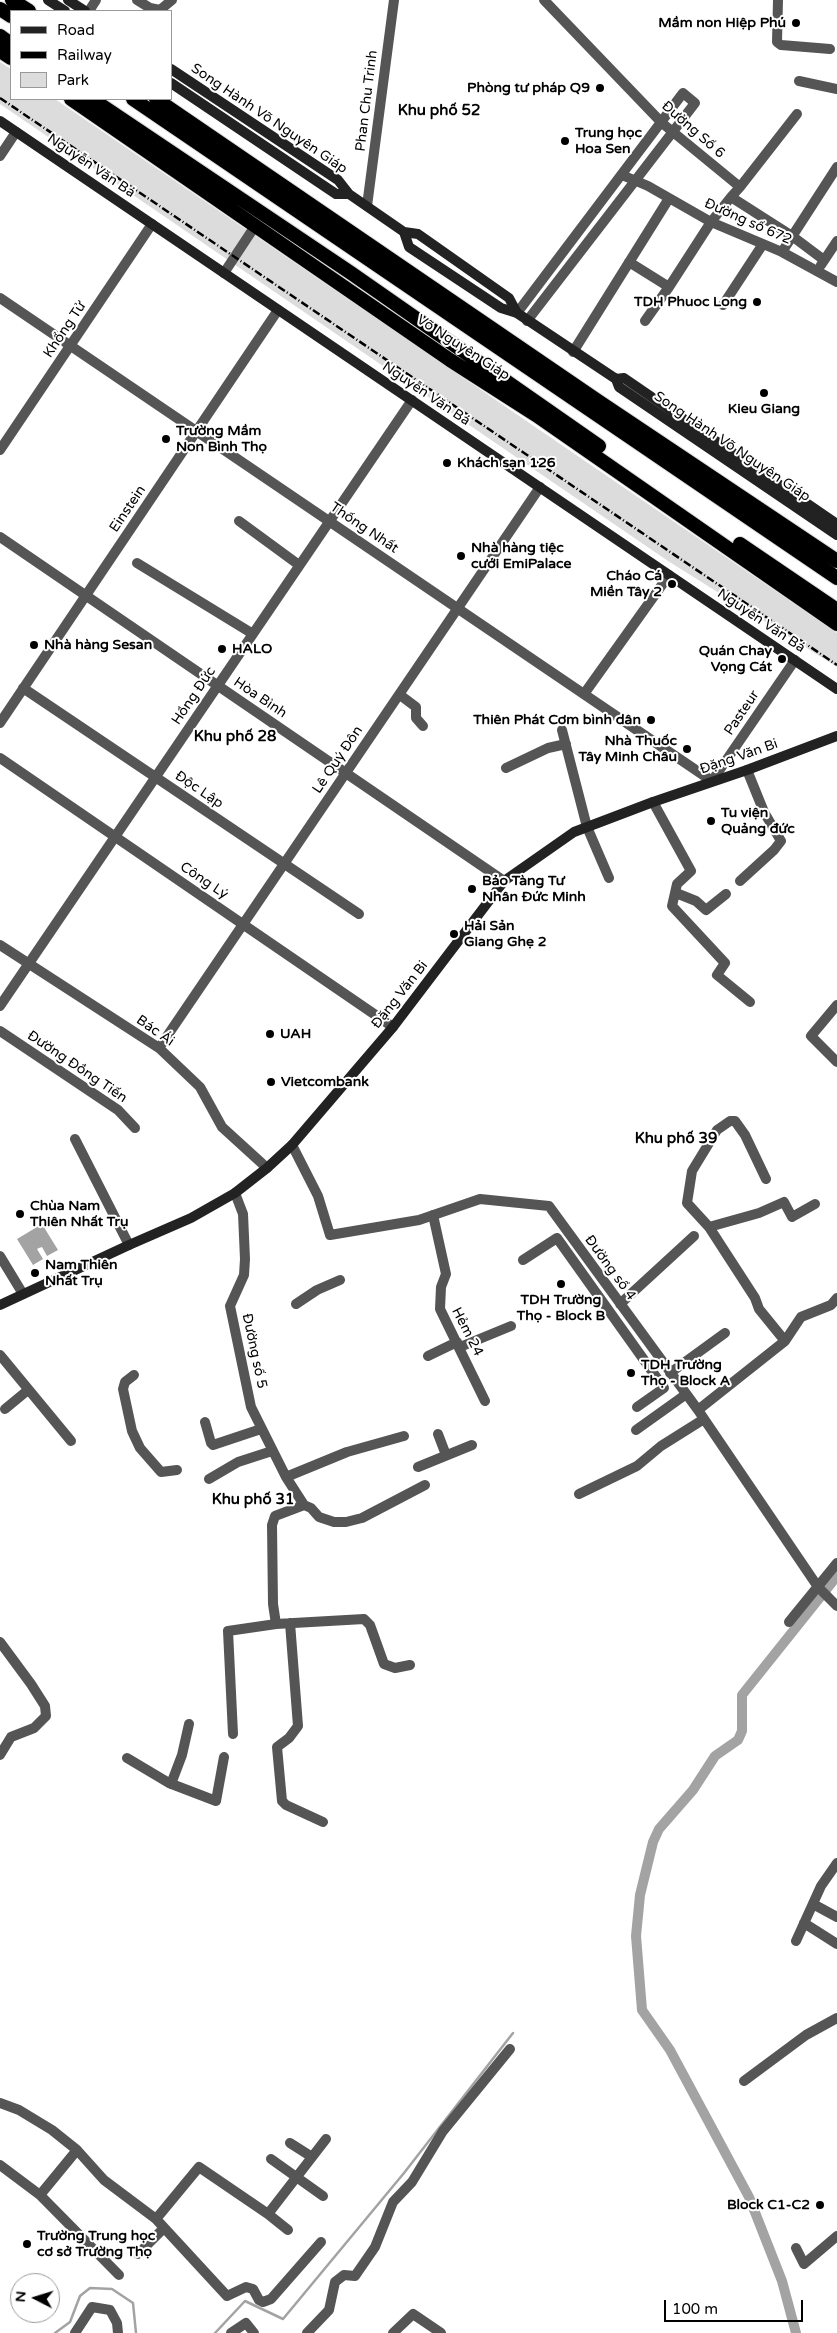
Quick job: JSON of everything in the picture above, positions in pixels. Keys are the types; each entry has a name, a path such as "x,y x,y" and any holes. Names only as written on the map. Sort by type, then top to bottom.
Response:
{"highway":[{"path":"12,0 27,10"},
{"name":"Võ Nguyên Giáp","path":"72,100 450,360 536,415 837,624"},
{"name":"Võ Nguyên Giáp","path":"93,100 351,273 837,610"},
{"name":"Võ Nguyên Giáp","path":"135,100 837,578"},
{"path":"157,100 598,401 837,561"},
{"path":"450,360 477,362"},
{"path":"526,396 536,415"}],"main road":[{"path":"48,0 63,10"},
{"path":"68,0 85,10"},
{"name":"Song Hành Võ Nguyên Giáp","path":"172,70 338,180 349,194 404,232 418,234 509,298 517,313"},
{"name":"Song Hành Võ Nguyên Giáp","path":"172,84 336,194 349,194"},
{"name":"Nguyễn Văn Bá","path":"0,122 837,688"},
{"name":"Song Hành Võ Nguyên Giáp","path":"404,232 409,247 501,308 517,313 616,379 619,387 837,535"},
{"name":"Song Hành Võ Nguyên Giáp","path":"616,379 624,378 837,524"},
{"name":"Đặng Văn Bi","path":"0,1305 191,1218 235,1193 266,1168 292,1145 393,1027 504,882 574,832 837,736"}],"street":[{"path":"88,10 96,0"},
{"path":"137,0 150,8 160,10 172,0"},
{"name":"Phan Chu Trinh","path":"367,206 394,0"},
{"name":"Đường Số 6","path":"544,0 662,123 740,187"},
{"path":"778,0 777,42 782,45 830,49"},
{"path":"799,80 837,89"},
{"path":"517,313 683,93 695,103 527,321"},
{"path":"645,321 711,222 797,114"},
{"path":"0,156 16,132"},
{"path":"782,252 834,179 837,167"},
{"name":"Đường số 672","path":"622,175 711,222 782,252 837,282"},
{"path":"731,197 792,236 824,260"},
{"path":"573,352 668,200"},
{"name":"Khổng Tử","path":"0,450 152,224"},
{"path":"224,273 255,226"},
{"path":"818,270 837,241"},
{"path":"723,305 763,244"},
{"path":"630,262 669,287"},
{"name":"Thống Nhất","path":"0,298 712,781"},
{"name":"Einstein","path":"0,723 278,310"},
{"name":"Hồng Đức","path":"0,1006 412,400"},
{"name":"Lê Quý Đôn","path":"160,1048 540,487"},
{"path":"239,522 299,566"},
{"name":"Hòa Bình","path":"0,537 504,882"},
{"path":"137,562 253,634"},
{"path":"584,694 669,575"},
{"name":"Pasteur","path":"712,781 795,660"},
{"name":"Độc Lập","path":"24,688 359,914"},
{"path":"400,694 416,706 416,718 423,726"},
{"path":"562,730 587,827 609,878"},
{"path":"506,768 548,748 566,744"},
{"name":"Công Lý","path":"0,758 393,1027"},
{"path":"740,881 781,842 764,812 747,770"},
{"path":"653,802 691,871 677,884 672,906 725,963 717,975 750,1002"},
{"path":"676,893 696,901 706,910 726,894"},
{"name":"Bác Ái","path":"0,945 160,1048 200,1087 222,1127 266,1168"},
{"path":"837,1004 811,1036 837,1062"},
{"name":"Đường Đồng Tiến","path":"0,1032 123,1114 135,1128"},
{"path":"766,1179 754,1152 735,1121 730,1121 717,1130 692,1171 687,1203 710,1228 751,1290 759,1309 784,1341"},
{"path":"75,1139 129,1245"},
{"name":"Đường số 4","path":"292,1145 318,1196 330,1235 419,1220 480,1199 549,1206 701,1415 818,1587 834,1603"},
{"name":"Đường số 5","path":"235,1193 242,1214 245,1259 244,1275 230,1306 251,1407 286,1477 304,1505"},
{"path":"710,1228 759,1213 784,1202 792,1217 815,1204"},
{"name":"Hẻm 24","path":"433,1215 446,1274 441,1287 440,1309 459,1344 485,1401"},
{"path":"620,1304 694,1236"},
{"path":"524,1260 557,1238 664,1388 637,1408"},
{"path":"576,1264 584,1255"},
{"path":"0,1256 23,1294"},
{"path":"296,1304 317,1290 340,1280"},
{"path":"579,1494 637,1466 701,1415 784,1341 801,1317 831,1305 837,1298"},
{"path":"428,1356 511,1326"},
{"path":"670,1373 725,1333"},
{"path":"0,1355 71,1441"},
{"path":"134,1375 125,1382 124,1389 132,1431 140,1448 161,1472 177,1470"},
{"path":"4,1409 28,1390"},
{"path":"636,1430 685,1395"},
{"path":"205,1422 210,1443 213,1445 261,1429"},
{"path":"438,1434 446,1455"},
{"path":"286,1477 347,1452 404,1436"},
{"path":"418,1467 472,1446"},
{"path":"209,1479 238,1462 272,1451"},
{"path":"276,1624 273,1604 272,1525 276,1516 304,1505 312,1508 319,1517 334,1522 346,1522 362,1518 426,1485"},
{"path":"789,1622 837,1563"},
{"path":"233,1734 228,1631 276,1624 366,1620 370,1624 384,1664 395,1668 410,1665"},
{"path":"290,1623 298,1726 289,1738 278,1746 282,1801 286,1805 322,1822"},
{"path":"0,1642 45,1706 46,1716 34,1728 11,1737 0,1755"},
{"path":"171,1784 182,1754 189,1724"},
{"path":"127,1758 171,1784 216,1802 224,1757"},
{"path":"796,1941 821,1886 837,1863"},
{"path":"813,1904 837,1917"},
{"path":"804,1922 837,1944"},
{"path":"744,2081 806,2035 837,2018"},
{"path":"307,2333 329,2310 335,2282 344,2275 355,2276 375,2247 393,2202 412,2182 442,2131 510,2049"},
{"path":"0,2103 19,2110 52,2130 77,2150 104,2180 156,2220 227,2296 246,2287 253,2289 259,2300 263,2302 271,2299 322,2242"},
{"path":"268,2214 326,2138"},
{"path":"290,2143 312,2157"},
{"path":"40,2195 77,2150"},
{"path":"270,2159 323,2196"},
{"path":"0,2165 40,2195 119,2275"},
{"path":"156,2220 199,2167 268,2214 288,2230"},
{"path":"138,2254 164,2228"},
{"path":"796,2248 804,2264 837,2236"},
{"path":"75,2333 92,2307 110,2310 117,2323 118,2333"},
{"path":"393,2333 413,2314 441,2333"},
{"path":"231,2333 246,2323 254,2333"}],"green space":[{"path":"0,62 10,68 10,100 56,100 837,633 837,667 668,561 0,104"}],"shaded area":[{"path":"42,1224 58,1250 47,1256 42,1247 37,1249 43,1259 33,1265 17,1239"}],"waterway":[{"path":"796,2333 782,2281 749,2197 670,2050 642,2010 636,1936 640,1895 653,1842 659,1829 693,1790 715,1756 738,1740 742,1731 742,1695 837,1576"},
{"path":"215,2333 245,2301 283,2319 404,2173 513,2033"},
{"path":"55,2333 70,2322 80,2296 90,2288 112,2289 133,2303 136,2333"}],"railway":[{"path":"0,98 837,665"}],"place":[{"name":"Mầm non Hiệp Phú","path":"796,23"},
{"name":"Phòng tư pháp Q9","path":"600,88"},
{"name":"Trung học Hoa Sen","path":"565,141"},
{"name":"TDH Phuoc Long","path":"757,302"},
{"name":"Kieu Giang","path":"764,393"},
{"name":"Trường Mầm Non Bình Thọ","path":"166,439"},
{"name":"Khách sạn 126","path":"447,463"},
{"name":"Nhà hàng tiệc cưới EmiPalace","path":"461,556"},
{"name":"Cháo Cá Miền Tây 2","path":"672,584"},
{"name":"Nhà hàng Sesan","path":"34,645"},
{"name":"HALO","path":"222,649"},
{"name":"Quán Chay Vọng Cát","path":"782,659"},
{"name":"Thiên Phát Cơm bình dân","path":"651,720"},
{"name":"Nhà Thuốc Tây Minh Châu","path":"687,749"},
{"name":"Tu viện Quảng đức","path":"711,821"},
{"name":"Bảo Tàng Tư Nhân Đức Minh","path":"472,889"},
{"name":"Hải Sản Giang Ghẹ 2","path":"454,934"},
{"name":"UAH","path":"270,1034"},
{"name":"Vietcombank","path":"271,1082"},
{"name":"Chùa Nam Thiên Nhất Trụ","path":"20,1214"},
{"name":"Nam Thiên Nhất Trụ","path":"35,1273"},
{"name":"TDH Trường Thọ - Block B","path":"561,1284"},
{"name":"TDH Trường Thọ - Block A","path":"631,1373"},
{"name":"Block C1-C2","path":"820,2205"},
{"name":"Trường Trung học cơ sở Trường Thọ","path":"27,2244"}],"district":[{"name":"Khu phố 52","path":"439,111"},
{"name":"Khu phố 28","path":"235,737"},
{"name":"Khu phố 39","path":"676,1139"},
{"name":"Khu phố 31","path":"253,1500"}]}
